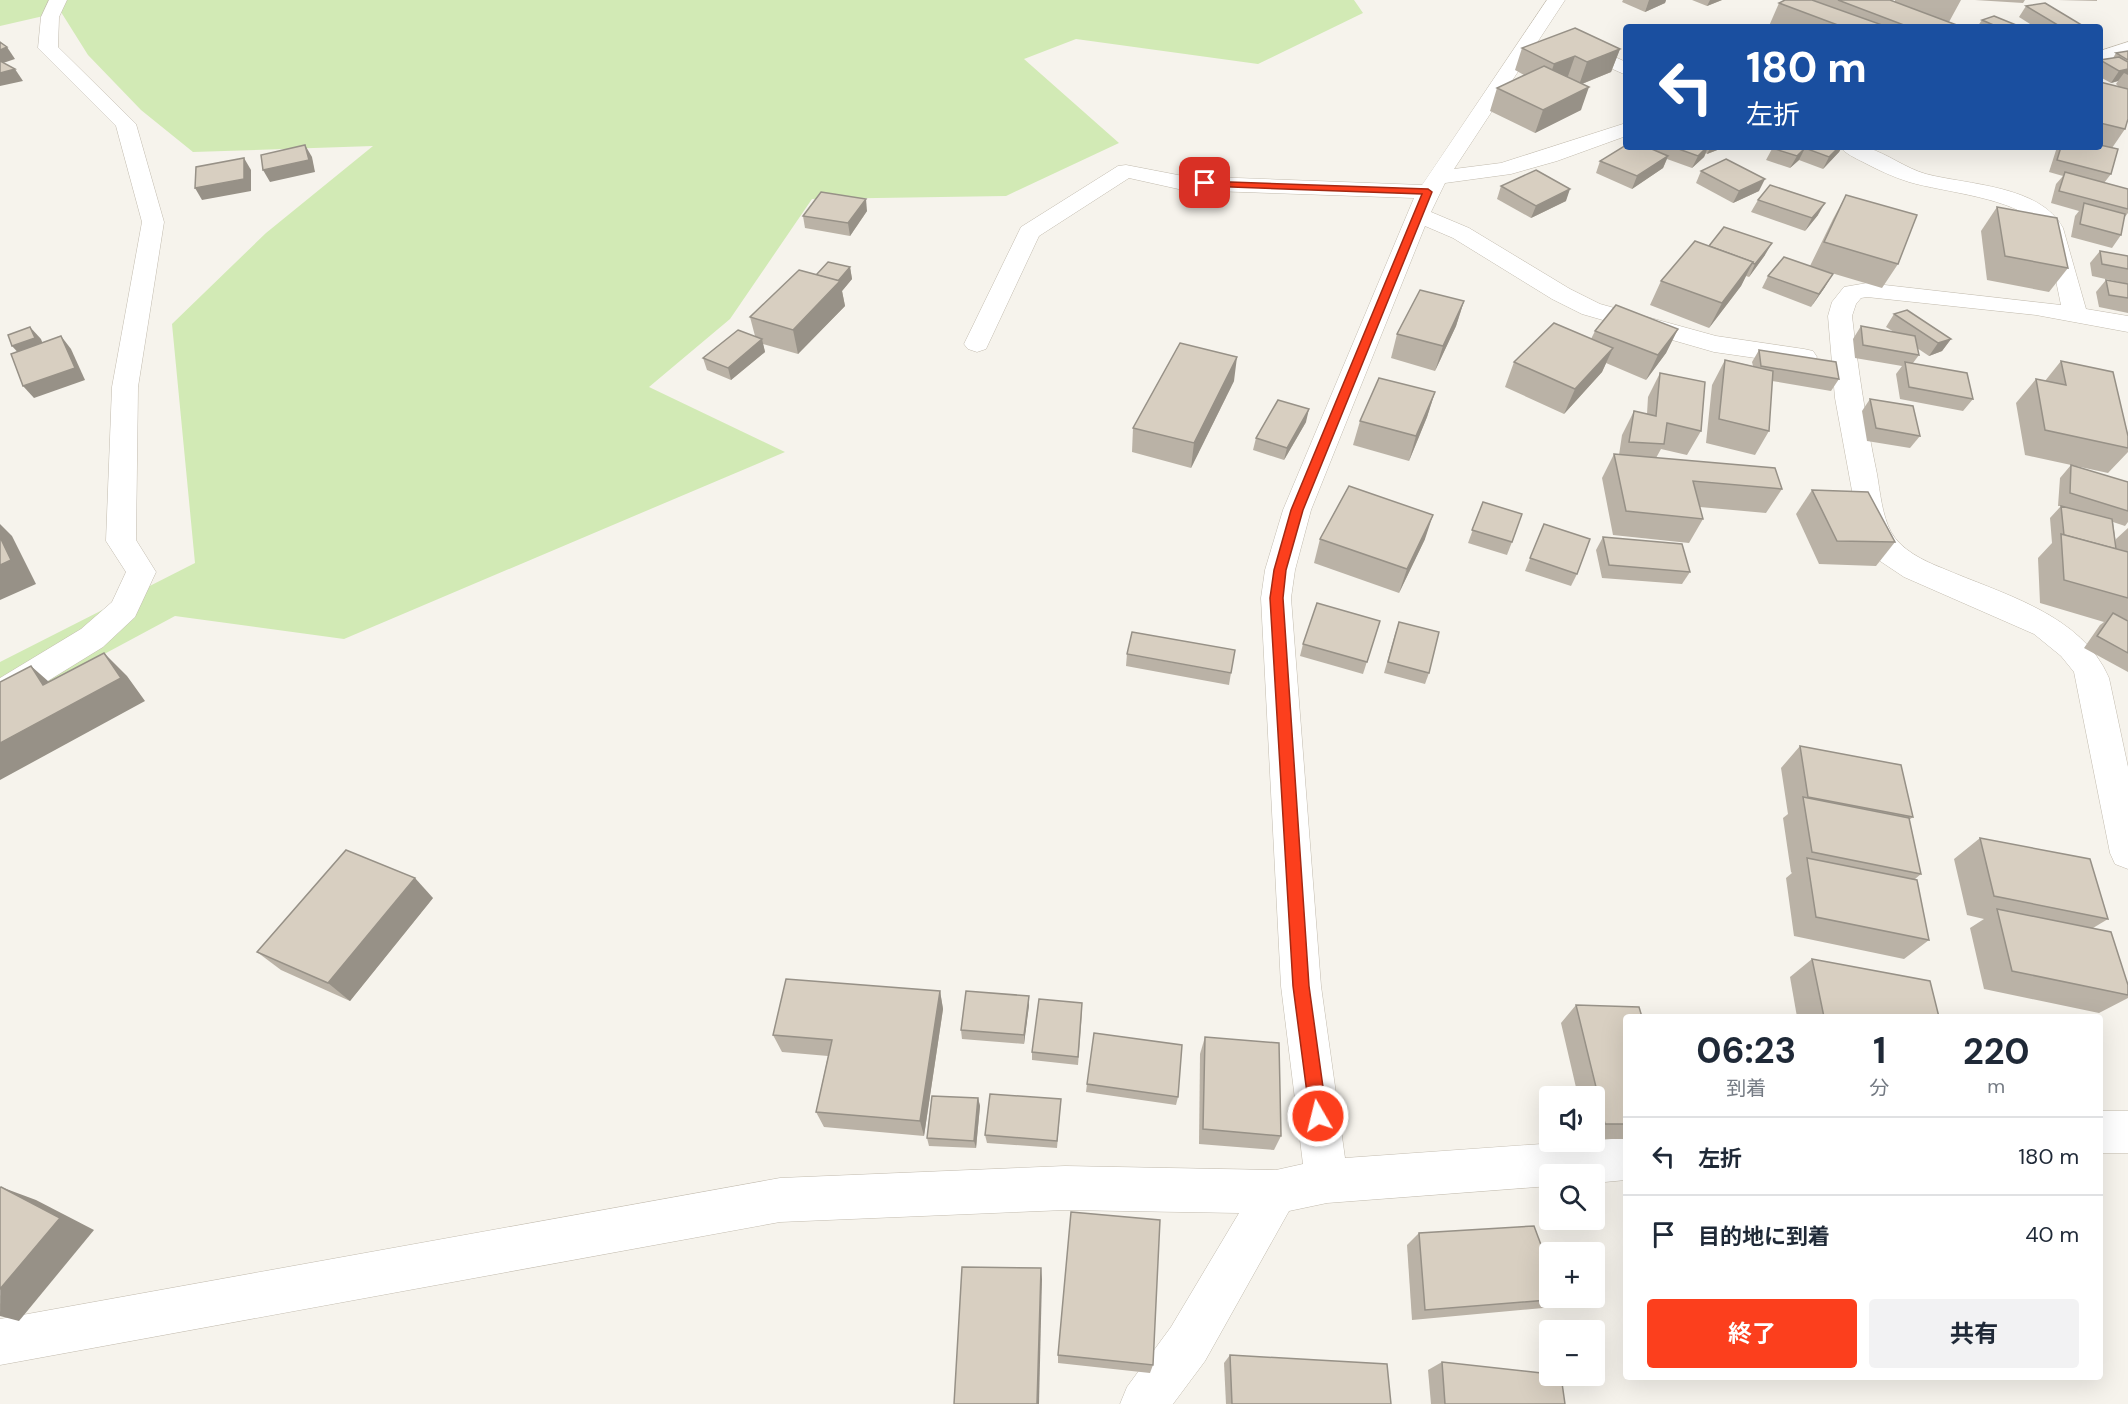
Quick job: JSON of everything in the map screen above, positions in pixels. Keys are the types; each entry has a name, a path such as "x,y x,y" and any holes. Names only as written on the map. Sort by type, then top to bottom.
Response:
{"street":[{"path":"0,694 92,638 124,609 141,572 121,541 125,387 153,222 126,124 48,48 50,17 57,0"},
{"path":"1327,1181 1301,986 1276,598 1280,570 1297,510 1428,195 1556,0"},
{"path":"1538,27 1623,68"},
{"path":"2103,56 2128,48"},
{"path":"977,344 1029,232 1126,171 1183,183 1428,195 1623,130"},
{"path":"1856,150 1883,165 1918,178 2006,199 2030,208 2049,222 2073,298 2075,314"},
{"path":"1428,195 1461,233 1561,294 1591,309 1714,344 1844,363"},
{"path":"2128,324 2075,314 1867,290 1853,292 1844,302 1840,316 1848,398 1869,507 1877,535 1891,553 1915,569 2045,626 2072,647 2088,666 2093,678 2128,852"},
{"path":"2103,1132 2128,1132"},
{"path":"0,1342 780,1200 1065,1188 1276,1192 1327,1181 1623,1159"},
{"path":"1144,1404 1188,1344 1276,1192"}],"green space":[{"path":"0,0 1354,0 1363,13 1258,64 1076,39 1024,59 1119,143 1006,196 812,199 730,319 649,387 785,452 344,639 175,616 0,710 0,662 195,563 172,324 266,233 373,146 193,152 141,110 88,55 61,12 0,26"}],"building":[{"path":"1785,0 1812,0 1879,24 1835,24 1779,3"},
{"path":"1838,0 1890,0 1954,24 1901,24"},
{"path":"2045,3 2080,24 2056,24 2026,6"},
{"path":"1994,16 2014,24 1991,24 1982,20"},
{"path":"1575,28 1620,49 1587,62 1575,56 1554,64 1522,48"},
{"path":"0,42 7,47 0,50"},
{"path":"2128,51 2128,60 2116,53"},
{"path":"2119,57 2128,62 2128,69 2119,71 2103,60"},
{"path":"0,61 15,69 0,73"},
{"path":"1544,66 1589,87 1543,110 1497,88"},
{"path":"2103,83 2128,89 2128,119 2125,129 2103,124"},
{"path":"305,145 309,160 263,170 261,155"},
{"path":"2103,146 2118,149 2111,174 2057,160 2060,150 2103,150"},
{"path":"1623,147 1623,150 1654,150 1668,156 1637,176 1600,161"},
{"path":"1681,150 1704,150 1698,156"},
{"path":"1778,150 1803,150 1797,156"},
{"path":"1810,150 1836,150 1829,157"},
{"path":"244,158 244,179 195,188 196,167"},
{"path":"1726,159 1765,179 1739,191 1701,171"},
{"path":"1536,170 1570,189 1536,206 1501,186"},
{"path":"2065,172 2128,189 2128,209 2059,191"},
{"path":"1770,185 1825,203 1812,218 1758,200"},
{"path":"821,192 866,199 848,223 803,216"},
{"path":"1846,195 1917,215 1898,264 1824,242"},
{"path":"2084,203 2125,214 2121,235 2080,224"},
{"path":"1997,207 2057,218 2068,268 2005,256"},
{"path":"1724,227 1772,243 1755,264 1752,263 1709,246"},
{"path":"1695,241 1753,262 1722,303 1661,281"},
{"path":"2100,251 2128,256 2128,269 2102,264"},
{"path":"1784,257 1833,274 1819,294 1768,276"},
{"path":"828,262 850,267 838,281 816,275"},
{"path":"799,270 840,281 793,330 750,317"},
{"path":"2106,280 2128,284 2128,298 2109,295"},
{"path":"1420,290 1464,301 1443,346 1397,334"},
{"path":"1616,305 1678,329 1658,355 1595,331"},
{"path":"1907,310 1951,339 1938,343 1894,314"},
{"path":"1554,323 1613,348 1575,389 1514,362"},
{"path":"1861,326 1915,336 1919,355 1863,345"},
{"path":"30,327 35,338 12,346 8,335"},
{"path":"738,330 762,339 728,368 703,358"},
{"path":"61,336 75,368 23,386 11,354"},
{"path":"1180,343 1237,357 1194,443 1133,428"},
{"path":"1759,350 1836,362 1839,379 1761,366"},
{"path":"1725,360 1773,371 1769,431 1719,419"},
{"path":"2061,361 2113,372 2128,436 2128,448 2045,430 2036,379 2066,385"},
{"path":"1905,362 1967,373 1973,399 1909,387"},
{"path":"1660,373 1705,382 1701,431 1667,423 1664,444 1629,442 1634,411 1656,416"},
{"path":"1379,378 1435,392 1416,436 1360,421"},
{"path":"1870,399 1913,406 1920,436 1876,428"},
{"path":"1278,400 1309,409 1287,448 1256,438"},
{"path":"1614,454 1775,468 1782,489 1693,481 1703,519 1626,511"},
{"path":"2071,465 2128,482 2128,511 2070,493"},
{"path":"1349,486 1433,515 1407,569 1320,539"},
{"path":"1812,490 1868,492 1895,542 1837,541"},
{"path":"1483,502 1522,514 1512,542 1472,530"},
{"path":"2061,506 2112,519 2116,549 2064,535"},
{"path":"1544,524 1590,539 1577,574 1530,558"},
{"path":"2061,534 2128,552 2128,598 2064,580"},
{"path":"0,537 11,560 0,565"},
{"path":"1603,537 1682,544 1690,572 1609,565"},
{"path":"1317,603 1380,621 1367,662 1303,644"},
{"path":"2113,613 2128,621 2128,653 2097,636"},
{"path":"1399,622 1439,632 1429,673 1388,662"},
{"path":"1132,632 1235,650 1231,673 1127,654"},
{"path":"104,653 121,678 0,743 0,682 31,666 43,685"},
{"path":"1800,746 1901,765 1913,817 1808,797"},
{"path":"1803,797 1909,818 1921,874 1812,852"},
{"path":"1980,838 2090,859 2108,919 1994,896"},
{"path":"346,850 415,878 328,983 257,952"},
{"path":"1807,858 1917,880 1929,940 1816,917"},
{"path":"1997,909 2111,932 2128,985 2128,995 2012,971"},
{"path":"1812,959 1930,981 1938,1014 1823,1014"},
{"path":"786,979 940,991 920,1121 816,1112 832,1040 773,1035"},
{"path":"966,991 1029,996 1024,1035 961,1030"},
{"path":"1039,999 1082,1003 1078,1057 1032,1052"},
{"path":"1576,1005 1639,1007 1641,1014 1623,1014 1623,1124 1605,1124 1605,1086 1596,1086"},
{"path":"1094,1033 1182,1045 1178,1097 1087,1084"},
{"path":"1205,1037 1279,1043 1281,1136 1203,1129"},
{"path":"990,1094 1061,1099 1057,1141 985,1135"},
{"path":"932,1096 978,1098 974,1141 927,1138"},
{"path":"0,1188 60,1218 0,1289"},
{"path":"1071,1212 1160,1220 1153,1365 1058,1355"},
{"path":"1534,1226 1540,1242 1539,1301 1425,1310 1419,1233"},
{"path":"962,1267 1041,1268 1037,1404 954,1404"},
{"path":"1230,1355 1387,1364 1391,1404 1232,1404"},
{"path":"1442,1362 1539,1373 1539,1386 1562,1386 1565,1404 1445,1404"}],"route":[{"path":"1205,183 1428,192 1297,510 1280,570 1276,598 1301,986 1318,1116"}]}
